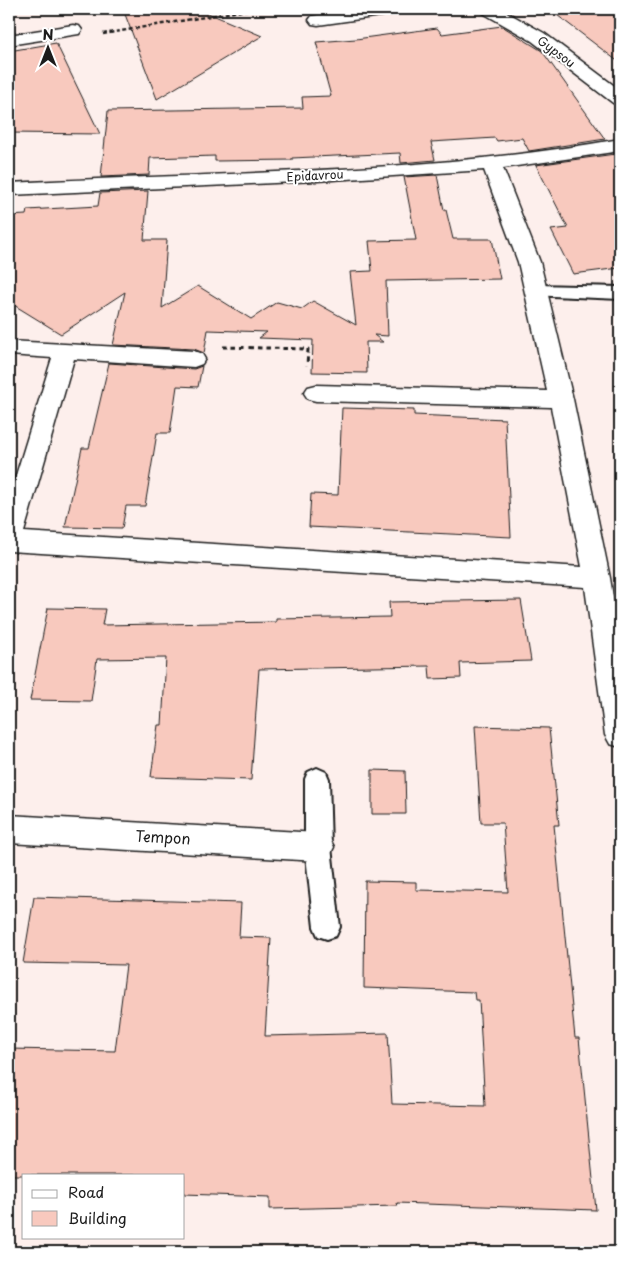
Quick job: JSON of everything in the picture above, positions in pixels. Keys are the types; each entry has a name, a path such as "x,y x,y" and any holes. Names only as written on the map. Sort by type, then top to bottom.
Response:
{"street":[{"path":"318,20 395,9"},
{"name":"Gypsou","path":"489,9 538,37 620,99"},
{"path":"9,40 73,30"},
{"name":"Epidavrou","path":"9,188 288,177 492,164 581,153 620,145"},
{"path":"492,164 529,262 536,291 597,578 620,735"},
{"path":"9,348 194,359"},
{"path":"65,352 9,540 597,578"},
{"path":"316,393 560,399"},
{"name":"Tempon","path":"9,829 318,847"}],"lane":[{"path":"536,291 620,293"},
{"path":"318,779 318,847 327,927"}],"path":[{"path":"73,30 96,35 252,9"},
{"path":"194,359 208,346 308,349 305,386 316,393"}],"building":[{"path":"123,9 206,9 208,13 262,36 157,99"},
{"path":"549,9 620,9 620,63"},
{"path":"502,26 542,51 605,139 529,151 522,138 497,141 495,138 431,142 435,160 401,163 400,153 292,158 292,160 215,161 215,156 150,158 149,175 101,177 108,111 303,108 302,97 331,96 316,42 356,39 437,28 442,34"},
{"path":"56,43 100,134 9,133 9,51"},
{"path":"615,154 620,161 620,268 573,274 551,230 568,228 536,165"},
{"path":"437,175 444,210 446,210 453,239 492,239 500,279 386,281 388,336 374,335 383,342 366,342 367,373 312,372 313,340 259,338 267,332 208,330 204,353 194,349 113,345 125,292 61,334 9,302 9,216 26,215 27,210 98,206 100,193 148,191 144,240 167,240 162,308 198,286 251,319 277,302 302,309 313,301 356,325 350,272 372,271 369,241 416,240 404,177"},
{"path":"109,363 194,369 202,366 198,387 177,386 170,433 157,433 145,506 126,506 122,528 65,527 82,448 89,448"},
{"path":"342,408 414,410 414,415 505,419 511,537 309,527 311,494 338,495"},
{"path":"521,600 531,661 460,663 461,678 430,679 429,666 259,669 251,780 151,777 158,725 162,725 166,658 97,659 91,701 30,700 48,608 105,609 102,625 276,622 276,619 390,617 389,602"},
{"path":"475,726 549,728 559,825 554,825 575,1038 579,1038 596,1210 397,1203 398,1206 270,1209 270,1197 185,1194 185,1174 9,1175 9,1049 115,1051 126,965 23,963 34,897 241,903 239,937 271,938 265,1036 388,1033 392,1104 485,1106 479,1000 475,1000 474,992 364,988 365,881 416,882 416,890 508,892 503,823 481,823"},
{"path":"372,770 405,771 406,814 372,814"}]}
